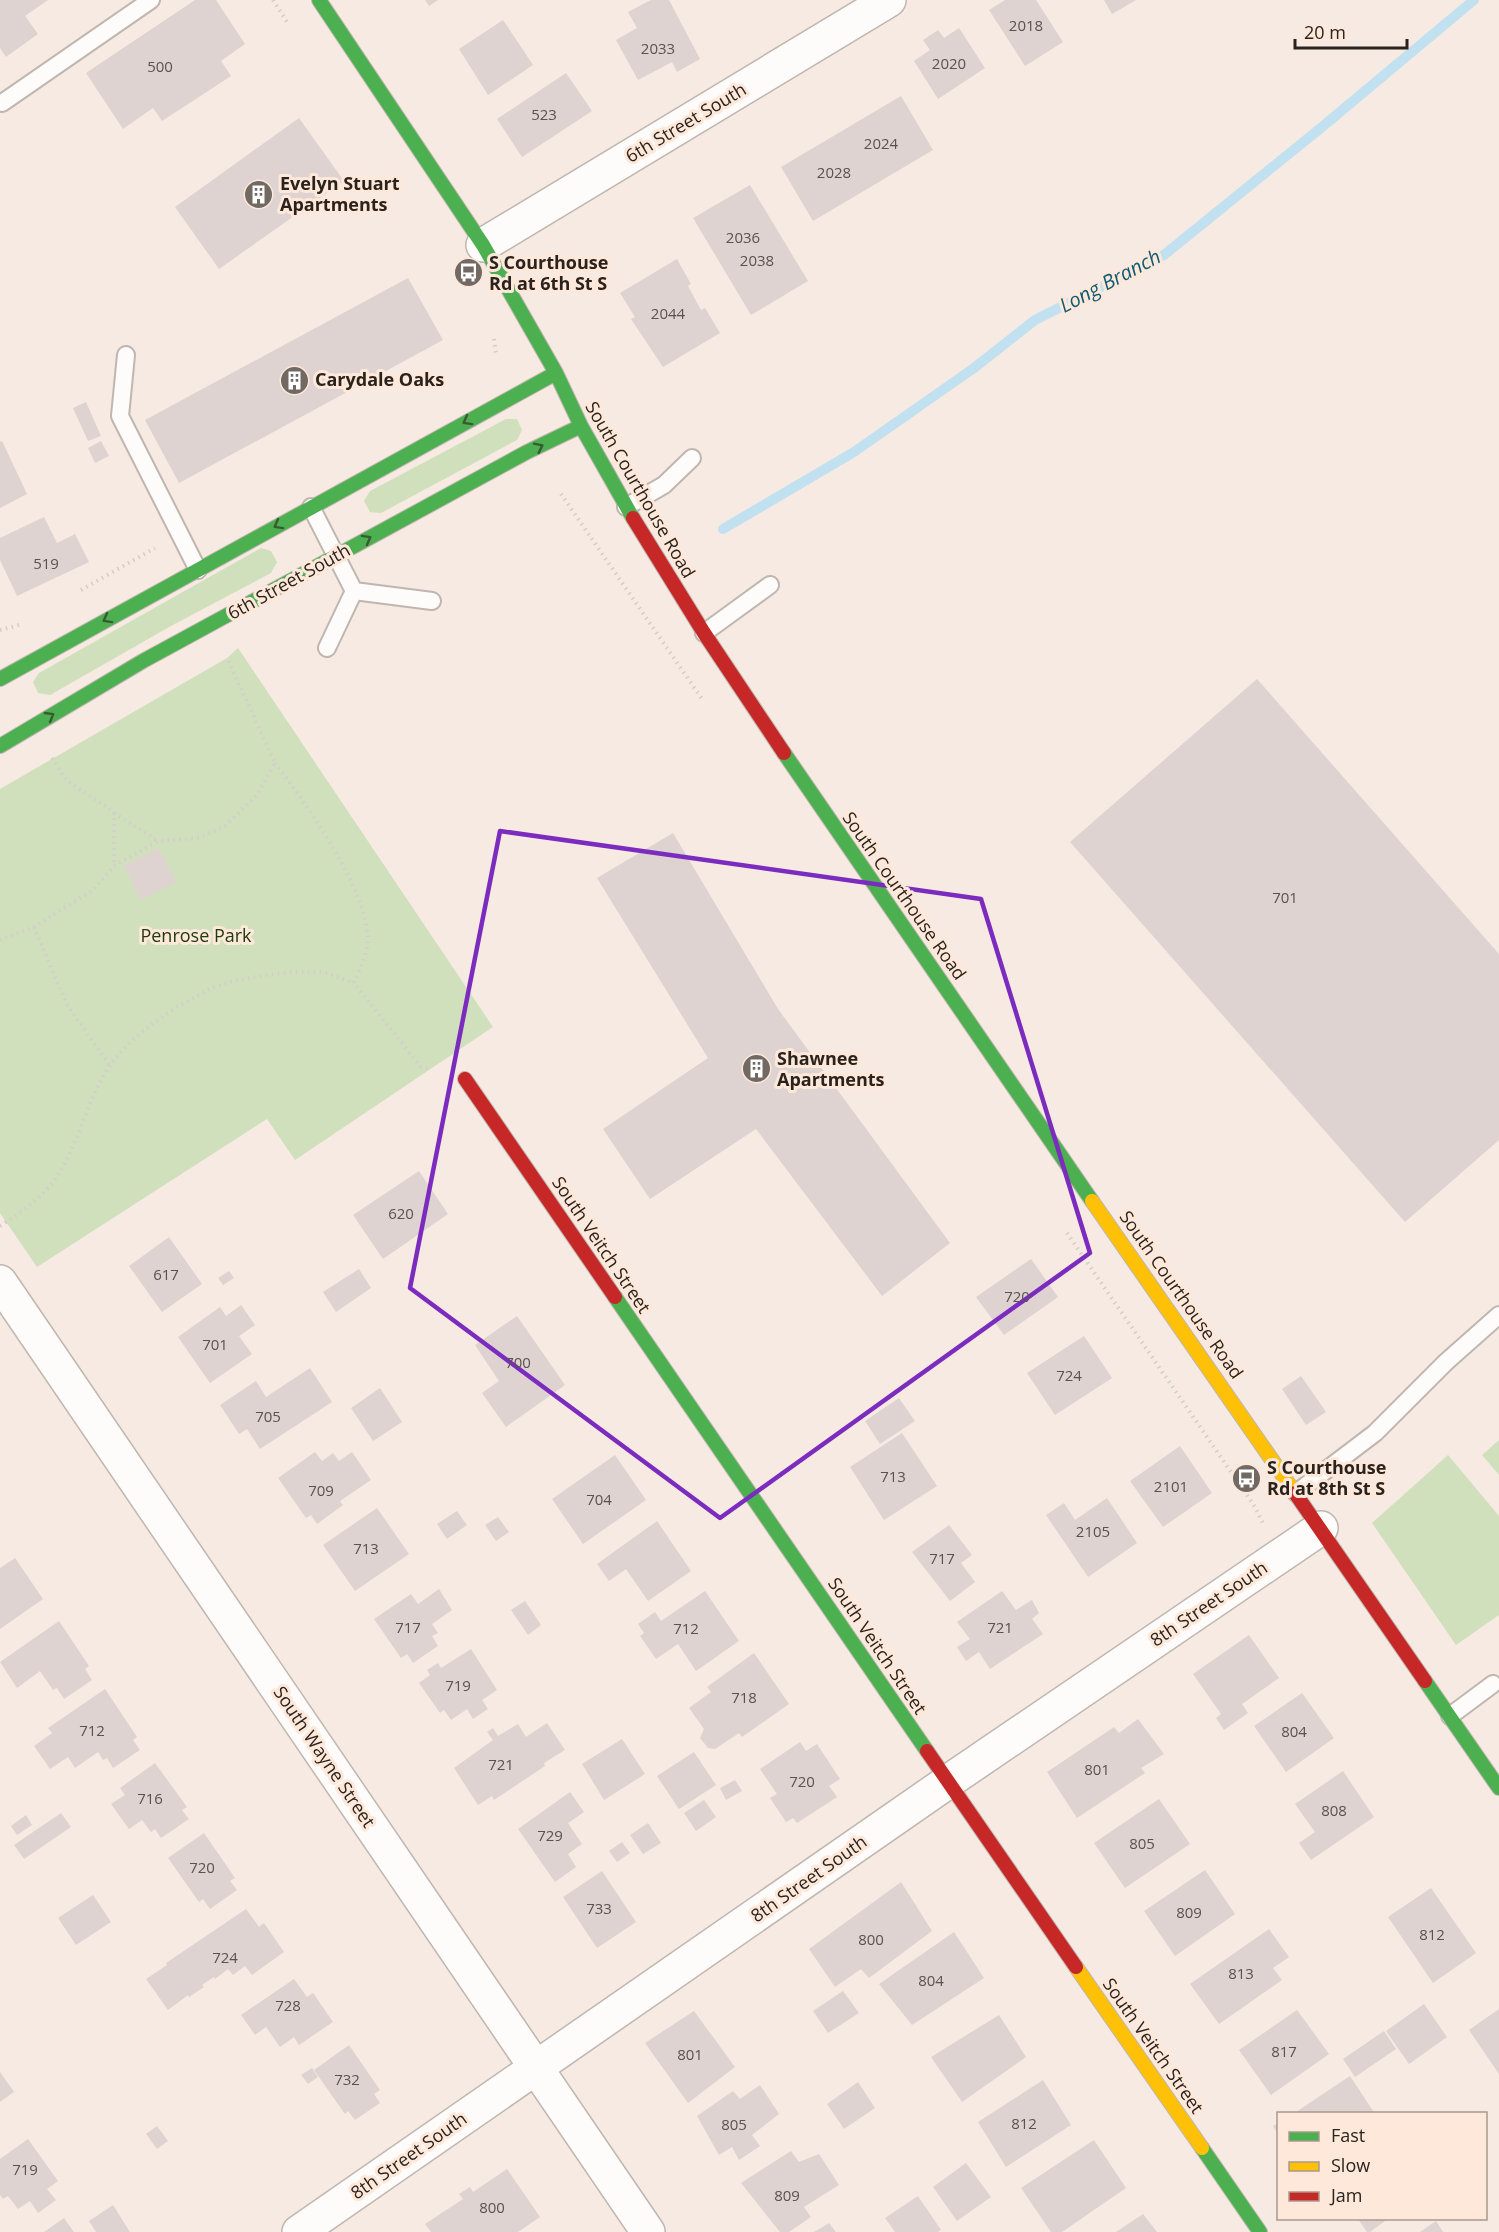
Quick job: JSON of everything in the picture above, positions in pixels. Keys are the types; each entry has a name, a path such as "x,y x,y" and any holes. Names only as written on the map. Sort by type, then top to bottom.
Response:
{"street":[{"name":"South Courthouse Road","path":"318,0 483,245 555,373 581,426 626,507 704,633 846,845 1499,1788"},
{"name":"6th Street South","path":"483,245 889,0"},
{"path":"0,679 555,373"},
{"name":"6th Street South","path":"0,746 143,661 527,452 581,426"},
{"name":"South Veitch Street","path":"465,1079 1260,2232"},
{"name":"South Wayne Street","path":"0,1282 648,2232"},
{"name":"8th Street South","path":"299,2232 949,1781 1321,1528"}],"lane":[{"path":"2,104 151,0"},
{"path":"126,355 120,416 198,570"},
{"path":"626,507 664,486 692,458"},
{"path":"311,507 354,591"},
{"path":"704,633 770,585"},
{"path":"354,591 432,601"},
{"path":"327,648 354,591"},
{"path":"1296,1493 1375,1433 1446,1362 1499,1315"},
{"path":"1450,1716 1493,1684"}],"path":[{"path":"561,494 708,709"},
{"path":"78,592 155,548"},
{"path":"0,630 20,625"},
{"path":"228,658 275,763 302,798 341,862 365,918 368,942 354,983"},
{"path":"52,758 67,781 158,842"},
{"path":"0,940 34,927 93,890 114,866 158,842 199,838 225,826 257,795 275,763"},
{"path":"114,812 114,866"},
{"path":"34,927 66,1003 110,1066"},
{"path":"0,1226 33,1204 58,1176 91,1101 110,1066 126,1045 162,1018 214,987 271,975 320,972 354,983 421,1067 465,1079"},
{"path":"1062,1225 1255,1507 1266,1531"}],"highlighted area":[{"path":"500,831 981,899 1090,1253 720,1518 410,1288"}],"green space":[{"path":"506,419 517,419 522,430 517,440 381,513 370,512 364,501 370,491"},
{"path":"261,548 271,551 277,562 271,573 171,626 50,695 38,693 33,682 39,673"},
{"name":"Penrose Park","path":"238,648 493,1027 295,1160 267,1119 37,1267 0,1213 0,789 227,658"},
{"path":"1499,1440 1499,1475 1482,1455"},
{"path":"1448,1455 1499,1516 1499,1615 1456,1645 1372,1523"}],"building":[{"path":"0,0 48,0 25,16 38,34 6,57 0,48"},
{"path":"195,0 216,0 245,44 221,61 231,76 162,121 153,108 123,129 86,73"},
{"path":"425,0 438,0 429,6"},
{"path":"651,0 669,0 700,59 677,72 672,62 638,80 616,40 637,28 628,12"},
{"path":"1005,0 1036,0 1063,42 1025,66 989,10"},
{"path":"1104,0 1136,0 1112,14"},
{"path":"503,20 533,65 488,95 459,49"},
{"path":"959,28 985,68 938,99 914,61 930,50 923,40 938,30 944,38"},
{"path":"566,73 592,111 522,157 497,119"},
{"path":"901,96 933,150 813,221 781,167"},
{"name":"Evelyn Stuart Apartments","path":"299,118 344,181 219,269 175,207"},
{"path":"750,185 808,281 751,315 693,218"},
{"path":"677,259 691,284 688,286 701,310 705,308 720,333 663,367 631,319 635,317 620,293"},
{"name":"Carydale Oaks","path":"408,278 443,340 179,483 145,420"},
{"path":"86,402 101,436 88,441 73,408"},
{"path":"2,441 27,494 0,508 0,442"},
{"path":"101,441 109,456 95,463 88,448"},
{"path":"44,517 57,543 75,534 89,562 17,596 0,560 0,538"},
{"path":"1257,679 1499,954 1499,1140 1405,1222 1070,842"},
{"name":"Shawnee Apartments","path":"673,833 778,1009 950,1243 882,1296 756,1129 650,1199 603,1129 708,1058 597,878"},
{"path":"159,848 176,882 141,900 124,866"},
{"path":"419,1171 448,1214 383,1259 353,1215"},
{"path":"169,1237 202,1284 162,1312 129,1266"},
{"path":"1031,1259 1058,1297 1004,1335 976,1297"},
{"path":"359,1269 371,1288 336,1312 323,1292"},
{"path":"229,1271 234,1278 223,1285 218,1278"},
{"path":"241,1305 255,1325 239,1336 252,1354 210,1383 178,1337 220,1307 226,1316"},
{"path":"517,1316 565,1385 506,1427 482,1393 499,1381 475,1345"},
{"path":"1084,1336 1112,1378 1055,1415 1027,1373"},
{"path":"310,1368 332,1402 260,1449 247,1429 239,1434 220,1405 256,1381 266,1397"},
{"path":"1301,1376 1326,1412 1306,1425 1282,1389"},
{"path":"380,1388 402,1422 373,1441 351,1408"},
{"path":"899,1398 915,1421 880,1444 865,1421"},
{"path":"902,1433 937,1486 884,1520 850,1467"},
{"path":"1180,1446 1212,1493 1163,1527 1130,1481"},
{"path":"315,1452 322,1461 333,1453 339,1461 352,1452 371,1480 340,1501 343,1505 317,1524 311,1515 306,1518 278,1478"},
{"path":"615,1455 646,1500 583,1544 552,1499"},
{"path":"1107,1498 1137,1543 1088,1577 1046,1515 1064,1503 1075,1520"},
{"path":"377,1508 409,1554 355,1591 323,1545"},
{"path":"457,1511 467,1525 447,1539 437,1524"},
{"path":"498,1517 509,1532 496,1541 485,1525"},
{"path":"657,1521 691,1571 648,1601 626,1569 609,1581 597,1564"},
{"path":"949,1525 972,1555 961,1563 975,1582 950,1601 912,1552"},
{"path":"15,1558 43,1599 0,1629 0,1568"},
{"path":"439,1589 452,1610 432,1624 438,1633 432,1636 438,1646 413,1663 407,1654 401,1658 374,1619 411,1594 418,1604"},
{"path":"705,1591 739,1641 696,1671 678,1644 656,1659 640,1636 644,1633 638,1624 655,1612 661,1621"},
{"path":"1002,1591 1016,1610 1032,1600 1039,1613 1032,1619 1043,1634 990,1669 979,1652 966,1661 957,1647 970,1639 957,1622"},
{"path":"525,1601 541,1625 528,1635 511,1610"},
{"path":"59,1621 89,1666 85,1669 92,1680 64,1699 57,1688 53,1690 40,1671 17,1688 0,1662"},
{"path":"1249,1635 1279,1678 1242,1704 1248,1713 1224,1730 1216,1718 1221,1714 1193,1674"},
{"path":"471,1649 497,1690 482,1700 488,1709 473,1719 467,1709 451,1720 444,1710 440,1713 419,1683 430,1675 427,1670 438,1663 441,1668"},
{"path":"754,1653 789,1704 742,1737 739,1733 715,1749 708,1748 700,1738 704,1729 689,1708 711,1692 707,1687"},
{"path":"105,1689 137,1737 133,1740 140,1750 113,1768 107,1758 103,1760 98,1752 75,1768 68,1757 50,1769 34,1746 52,1733 48,1728"},
{"path":"1302,1693 1334,1738 1286,1772 1254,1726"},
{"path":"1138,1719 1164,1754 1141,1768 1145,1773 1077,1818 1047,1772 1114,1727 1119,1733"},
{"path":"547,1723 565,1750 494,1800 492,1796 478,1805 454,1768 493,1740 487,1732 493,1728 498,1736 518,1724 526,1737"},
{"path":"622,1739 645,1774 604,1800 582,1764"},
{"path":"800,1742 806,1751 817,1744 840,1779 829,1786 837,1797 797,1823 793,1818 786,1822 770,1798 777,1794 760,1769"},
{"path":"694,1752 716,1785 679,1809 657,1776"},
{"path":"155,1763 187,1807 182,1810 189,1819 161,1838 155,1829 151,1832 142,1820 129,1829 111,1804 125,1795 120,1788"},
{"path":"1343,1771 1374,1817 1311,1860 1299,1843 1315,1832 1295,1804"},
{"path":"735,1780 742,1791 726,1800 720,1788"},
{"path":"570,1792 584,1812 568,1823 582,1844 568,1854 576,1867 555,1882 518,1829"},
{"path":"1159,1799 1190,1844 1125,1888 1094,1843"},
{"path":"704,1800 716,1817 696,1831 684,1813"},
{"path":"61,1813 71,1827 24,1859 14,1845"},
{"path":"26,1815 32,1825 17,1835 11,1826"},
{"path":"648,1823 661,1843 643,1854 630,1835"},
{"path":"204,1833 235,1878 230,1881 237,1890 210,1909 203,1899 199,1902 168,1858"},
{"path":"622,1842 630,1853 617,1862 609,1851"},
{"path":"1205,1870 1235,1914 1175,1956 1144,1911"},
{"path":"602,1871 636,1922 597,1948 563,1897"},
{"path":"901,1882 932,1931 869,1978 861,1969 835,1987 809,1949"},
{"path":"1431,1888 1476,1953 1433,1983 1388,1917"},
{"path":"93,1895 111,1922 76,1945 58,1918"},
{"path":"246,1909 259,1927 264,1923 284,1952 252,1975 245,1966 233,1975 228,1969 168,2010 146,1979"},
{"path":"1269,1929 1289,1957 1273,1968 1282,1980 1219,2024 1190,1984"},
{"path":"954,1932 984,1978 912,2025 879,1984"},
{"path":"294,1979 307,1997 313,1993 333,2022 299,2045 294,2037 280,2047 266,2027 255,2035 241,2015"},
{"path":"843,1991 859,2013 828,2033 813,2011"},
{"path":"1424,2004 1447,2037 1409,2064 1386,2031"},
{"path":"1499,2009 1499,2074 1469,2030"},
{"path":"1297,2010 1329,2054 1271,2095 1239,2050"},
{"path":"694,2011 735,2067 688,2103 645,2043"},
{"path":"999,2015 1026,2057 962,2102 931,2057"},
{"path":"1384,2031 1396,2049 1355,2077 1343,2059"},
{"path":"349,2045 380,2090 374,2094 380,2103 355,2120 348,2111 345,2114 314,2070"},
{"path":"312,2068 318,2077 308,2084 301,2075"},
{"path":"0,2072 14,2092 0,2102"},
{"path":"1350,2076 1374,2112 1296,2112"},
{"path":"1043,2080 1071,2125 1006,2167 978,2122"},
{"path":"858,2082 875,2108 844,2129 827,2104"},
{"path":"760,2085 779,2114 752,2135 760,2146 739,2160 732,2147 719,2155 697,2116 733,2091 740,2099"},
{"path":"157,2126 168,2141 157,2149 146,2134"},
{"path":"28,2139 58,2181 47,2189 56,2200 38,2213 30,2201 18,2209 8,2196 3,2199 0,2195 0,2159"},
{"path":"1094,2140 1126,2188 1062,2232 1051,2232 1021,2188"},
{"path":"791,2151 799,2162 819,2154 839,2185 804,2207 811,2217 789,2232 780,2232 741,2183"},
{"path":"966,2163 991,2197 957,2221 933,2187"},
{"path":"507,2169 540,2217 518,2232 431,2232 425,2224 463,2199 459,2194 470,2187 473,2192"},
{"path":"918,2196 941,2230 938,2232 895,2232 885,2218"},
{"path":"113,2205 130,2232 96,2232 89,2221"},
{"path":"1143,2214 1157,2232 1116,2232"},
{"path":"64,2218 74,2232 44,2232"},
{"path":"1358,2220 1386,2220 1370,2232 1367,2232"},
{"path":"1436,2221 1443,2232 1420,2232"},
{"path":"829,2223 836,2232 814,2232"}],"waterway":[{"name":"Long Branch","path":"723,529 854,452 974,368 1035,320 1164,255 1474,0"}],"traffic: fast":[{"path":"319,0 483,245 556,373 581,426 633,518"},
{"path":"0,679 556,373"},
{"path":"0,746 143,661 527,452 581,426"},
{"path":"784,753 1092,1201"},
{"path":"615,1297 927,1751"},
{"path":"1425,1681 1499,1788"},
{"path":"1202,2148 1260,2232"}],"traffic: slow":[{"path":"1092,1201 1295,1493"},
{"path":"1076,1967 1202,2148"}],"traffic: jam":[{"path":"633,518 704,633 784,753"},
{"path":"465,1079 615,1297"},
{"path":"1295,1493 1425,1681"},
{"path":"927,1751 1076,1967"}],"place":[{"name":"Evelyn Stuart Apartments","path":"259,194"},
{"name":"S Courthouse Rd at 6th St S","path":"468,273"},
{"name":"Carydale Oaks","path":"294,380"},
{"name":"Shawnee Apartments","path":"756,1069"},
{"name":"S Courthouse Rd at 8th St S","path":"1246,1478"}]}
